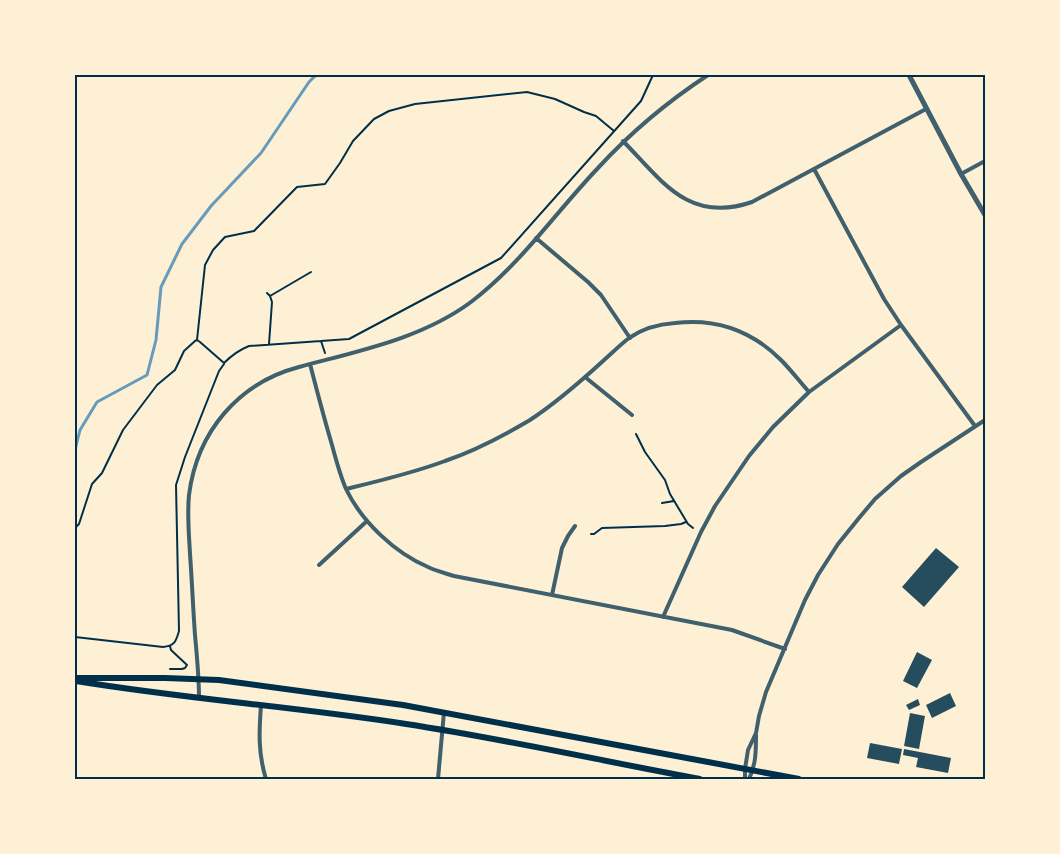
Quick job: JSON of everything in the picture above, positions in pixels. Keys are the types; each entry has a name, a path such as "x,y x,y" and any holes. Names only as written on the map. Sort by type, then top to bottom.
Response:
{"main road":[{"path":"75,679 165,678 220,680 402,705 799,779"},
{"path":"75,679 200,698 352,716 443,730 700,779"}],"street":[{"path":"200,698 188,517 189,497 196,461 220,418 246,392 272,376 289,369 393,341 445,318 469,303 505,273 623,141 660,109 708,75"},
{"path":"909,75 961,174 985,215"},
{"path":"623,141 682,198 707,207 728,208 752,202 926,109"},
{"path":"961,174 985,161"},
{"path":"814,168 876,286 901,325 975,426"},
{"path":"536,238 601,295 630,338"},
{"path":"346,489 445,461 509,432 556,402 630,338 647,329 667,324 687,321 706,322 723,325 754,338 782,360 809,392"},
{"path":"664,617 701,532 723,493 772,427 809,392 901,325"},
{"path":"310,364 346,489 367,521 385,539 405,554 428,567 469,579 732,630 785,649"},
{"path":"585,377 632,415"},
{"path":"749,779 753,770 759,716 766,692 818,575 838,544 875,500 901,476 985,420"},
{"path":"319,565 367,521"},
{"path":"552,595 562,548 575,526"},
{"path":"261,705 259,748 266,779"},
{"path":"438,779 444,712"},
{"path":"745,779 748,750 756,733"}],"path":[{"path":"75,637 163,647 170,646 176,641 179,631 176,485 185,456 219,372 232,355 249,346 349,339 501,258 641,101 653,75"},
{"path":"75,528 79,524 92,484 102,473 123,430 157,385 175,370 184,351 197,340 205,265 212,250 226,236 254,232 297,187 325,184 353,141 374,119 389,111 415,104 527,92 556,100 596,116 614,131"},
{"path":"270,296 312,272"},
{"path":"267,293 272,302 269,344"},
{"path":"197,340 224,363"},
{"path":"322,341 326,360"},
{"path":"636,434 645,452 665,480 674,501 693,528"},
{"path":"662,503 674,501"},
{"path":"591,534 602,528 665,526 687,522"},
{"path":"166,669 182,669 186,668 187,665 170,646"}],"building":[{"path":"936,548 959,567 924,607 902,587"},
{"path":"917,652 932,660 917,688 903,681"},
{"path":"950,693 956,706 932,718 926,705"},
{"path":"918,699 920,705 909,710 906,705"},
{"path":"910,713 925,716 919,749 904,746"},
{"path":"870,743 902,749 899,764 867,758"},
{"path":"904,749 951,758 948,773 916,767 918,758 903,755"}],"waterway":[{"path":"75,450 80,430 97,402 147,375 156,340 161,287 182,244 211,206 261,153 309,82 316,75"}]}
